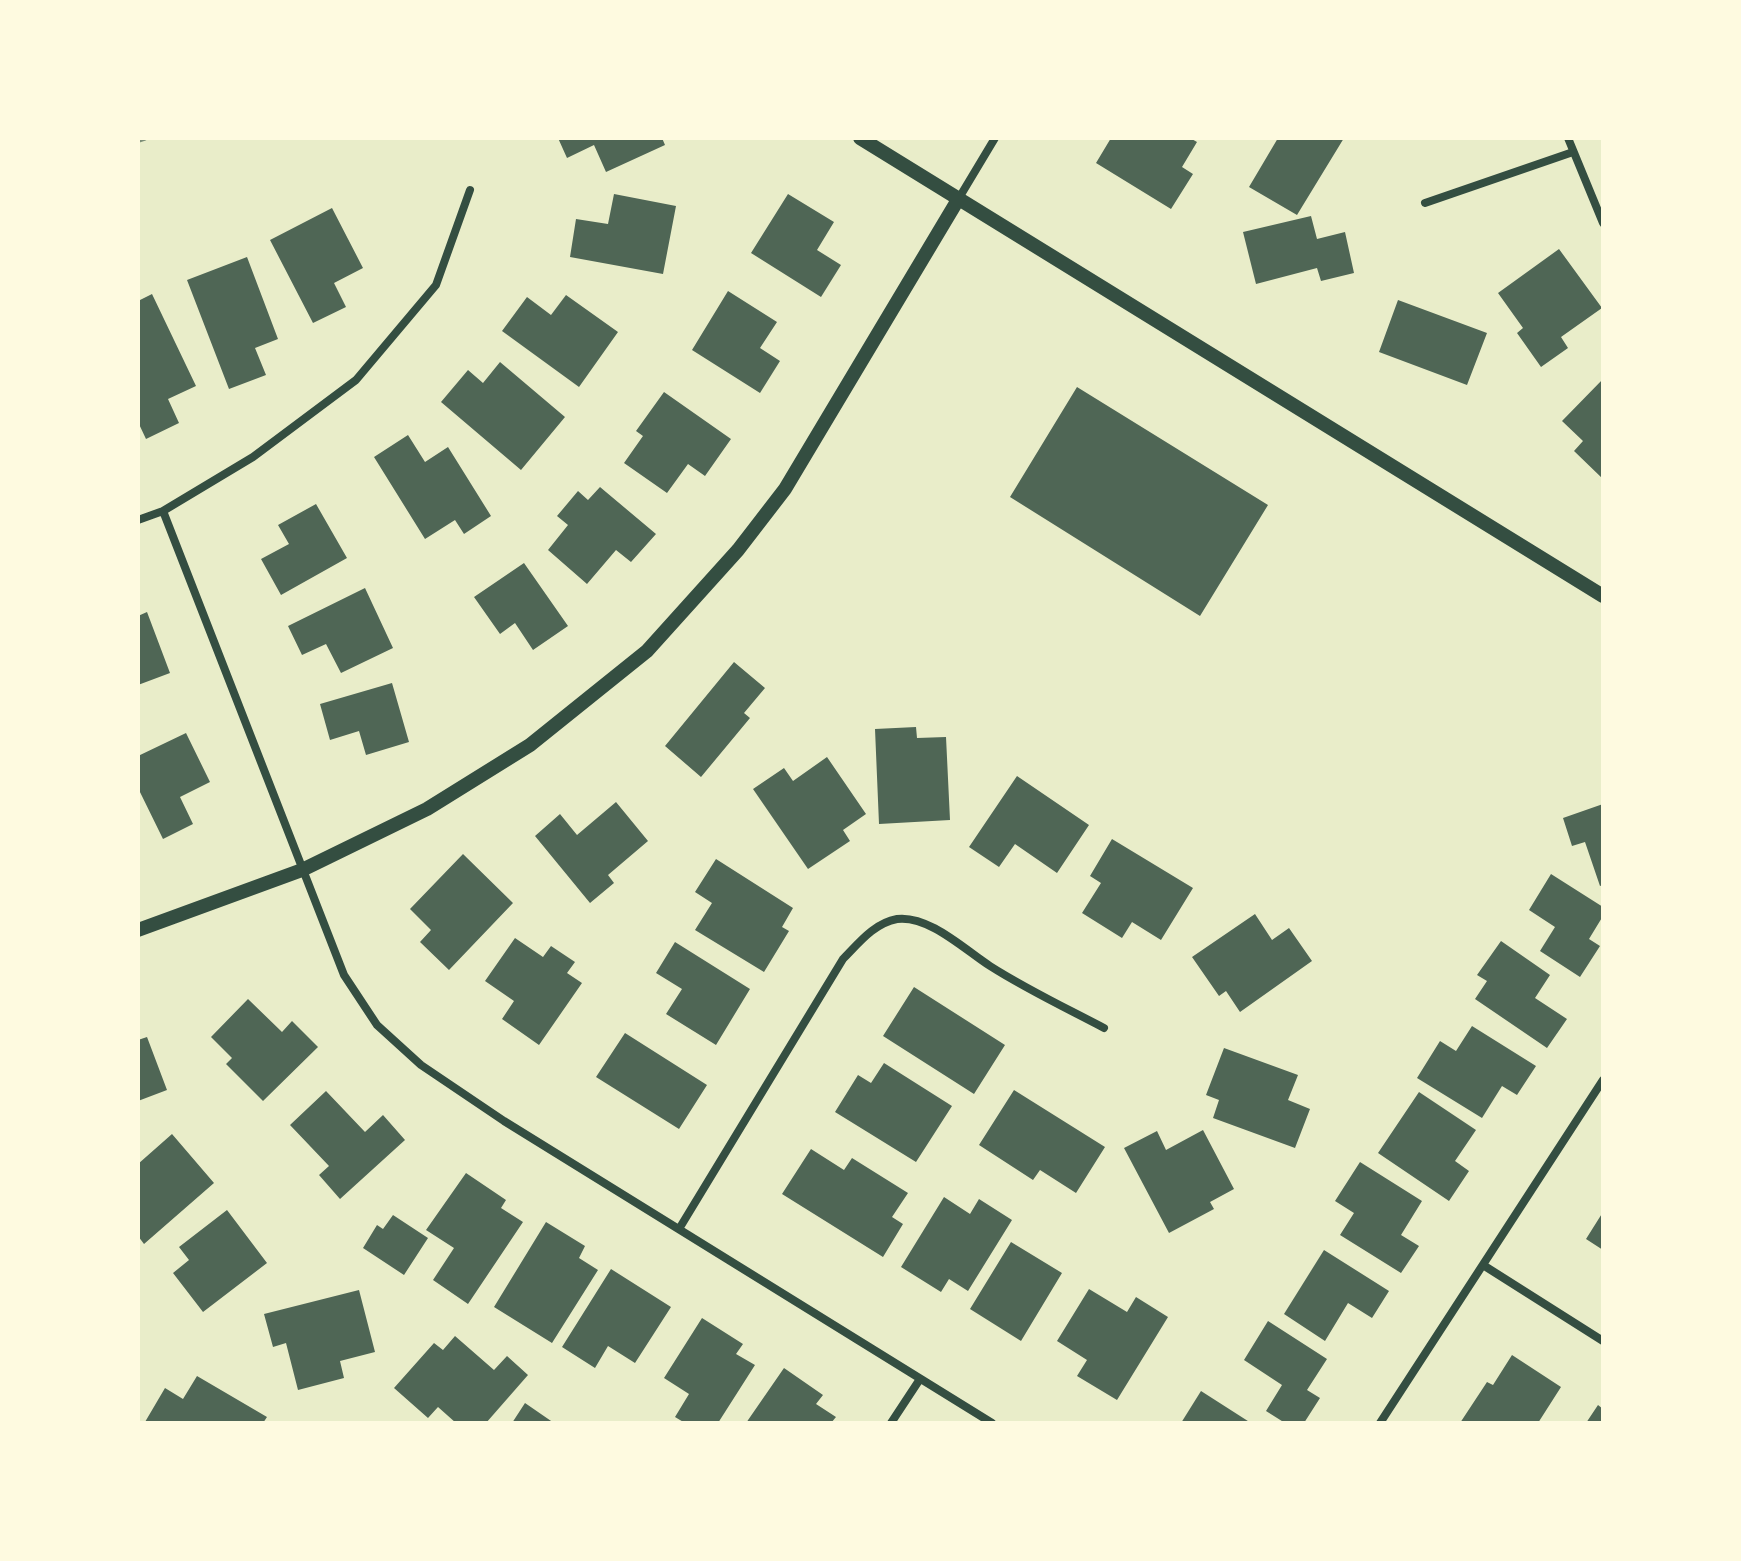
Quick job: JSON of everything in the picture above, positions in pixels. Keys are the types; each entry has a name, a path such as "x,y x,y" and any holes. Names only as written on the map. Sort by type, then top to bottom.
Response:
{"street":[{"path":"860,138 1603,596"},
{"path":"138,930 302,870 427,809 530,745 647,651 738,550 785,489 995,138"},
{"path":"1568,138 1603,223"},
{"path":"1425,203 1573,152"},
{"path":"138,520 163,511 253,457 356,380 436,285 470,190"},
{"path":"163,511 344,975 377,1025 421,1065 504,1121 992,1423"},
{"path":"679,1229 843,959 875,928 895,919 911,919 956,940 988,965 1104,1028"},
{"path":"1380,1423 1603,1080"},
{"path":"1483,1265 1603,1341"},
{"path":"891,1423 920,1379"}],"building":[{"path":"558,138 662,138 665,145 606,172 594,145 567,158"},
{"path":"1111,138 1190,138 1197,142 1182,167 1193,174 1171,209 1096,163"},
{"path":"1278,138 1344,138 1297,215 1249,187"},
{"path":"614,194 676,206 663,274 570,257 576,219 608,224"},
{"path":"788,194 834,222 817,250 841,265 821,297 751,253"},
{"path":"332,208 363,268 334,283 346,307 313,323 270,240"},
{"path":"1311,216 1317,239 1345,232 1354,273 1321,281 1317,268 1256,284 1243,232"},
{"path":"1559,249 1602,308 1561,337 1568,348 1541,367 1517,333 1523,328 1498,293"},
{"path":"247,257 278,339 255,348 266,375 229,389 187,280"},
{"path":"728,291 777,322 760,348 780,361 760,393 692,350"},
{"path":"152,294 196,386 168,399 179,423 146,439 138,422 138,301"},
{"path":"566,295 618,332 579,387 502,331 527,297 551,315"},
{"path":"1398,300 1487,333 1467,385 1379,352"},
{"path":"500,362 565,417 521,470 441,402 468,370 483,383"},
{"path":"1603,379 1603,479 1574,451 1583,441 1562,421"},
{"path":"1077,387 1268,505 1200,616 1010,497"},
{"path":"664,392 731,439 705,476 688,464 667,493 624,463 643,436 636,431"},
{"path":"408,435 425,462 448,447 491,516 464,534 455,520 425,539 374,457"},
{"path":"600,487 656,534 631,562 616,550 587,584 548,550 568,525 557,516 578,491 588,500"},
{"path":"316,504 347,558 281,595 261,559 289,544 278,525"},
{"path":"524,563 568,626 533,650 515,623 500,634 474,597"},
{"path":"365,588 393,648 341,673 326,644 302,655 288,626"},
{"path":"147,612 170,673 138,685 138,616"},
{"path":"734,662 765,688 744,713 750,718 701,777 665,746"},
{"path":"392,683 409,742 366,755 359,731 330,740 320,704"},
{"path":"916,727 917,738 946,737 950,820 879,824 875,729"},
{"path":"186,733 210,782 180,797 193,824 163,839 138,788 138,756"},
{"path":"827,757 866,814 843,830 850,841 808,869 753,789 784,768 793,781"},
{"path":"1017,776 1089,825 1057,873 1015,844 999,867 969,847"},
{"path":"616,802 648,841 608,875 614,883 590,903 535,836 560,814 577,835"},
{"path":"1603,804 1603,885 1600,886 1585,842 1572,846 1563,818"},
{"path":"1112,839 1193,888 1161,940 1132,922 1122,938 1082,913 1101,883 1090,876"},
{"path":"463,854 513,903 449,970 420,942 431,930 410,909"},
{"path":"716,859 793,908 782,927 789,931 764,972 695,930 712,903 695,892"},
{"path":"1551,874 1603,907 1603,916 1589,939 1600,946 1580,977 1540,951 1555,927 1529,910"},
{"path":"1255,914 1272,940 1289,928 1312,961 1240,1012 1226,991 1219,996 1192,957"},
{"path":"515,938 543,957 551,946 575,962 567,973 582,983 539,1045 502,1019 514,1001 485,981"},
{"path":"1501,941 1550,975 1535,998 1567,1019 1547,1048 1475,999 1487,981 1477,975"},
{"path":"675,942 750,989 716,1045 666,1014 682,989 656,973"},
{"path":"914,987 1005,1045 974,1094 883,1036"},
{"path":"248,999 282,1032 292,1021 318,1047 263,1101 226,1064 232,1058 211,1037"},
{"path":"1472,1026 1536,1066 1517,1095 1502,1086 1482,1118 1417,1078 1440,1041 1456,1051"},
{"path":"625,1033 707,1085 679,1129 596,1077"},
{"path":"147,1037 167,1090 138,1101 138,1040"},
{"path":"1224,1048 1298,1075 1288,1100 1310,1109 1295,1148 1213,1118 1219,1100 1206,1095"},
{"path":"884,1063 952,1106 916,1162 835,1112 858,1075 871,1083"},
{"path":"1014,1090 1105,1147 1076,1193 1040,1170 1033,1180 979,1145"},
{"path":"326,1091 365,1132 383,1115 405,1140 340,1199 319,1175 329,1166 290,1125"},
{"path":"1419,1092 1476,1130 1455,1161 1469,1171 1449,1201 1378,1153"},
{"path":"1203,1130 1234,1189 1210,1202 1214,1209 1169,1233 1124,1148 1157,1131 1166,1150"},
{"path":"172,1134 214,1183 144,1244 138,1236 138,1164"},
{"path":"811,1149 844,1170 852,1158 908,1193 892,1217 903,1224 883,1257 782,1194"},
{"path":"1360,1162 1422,1201 1401,1235 1419,1246 1401,1273 1340,1235 1354,1213 1335,1201"},
{"path":"466,1173 506,1200 501,1208 523,1222 468,1304 433,1280 454,1248 426,1230"},
{"path":"944,1197 970,1214 979,1199 1012,1220 968,1291 949,1279 941,1292 901,1267"},
{"path":"227,1210 267,1263 203,1312 173,1273 189,1260 179,1247"},
{"path":"1603,1212 1603,1250 1586,1239"},
{"path":"393,1215 428,1238 404,1275 363,1248 377,1225 383,1229"},
{"path":"546,1222 585,1246 579,1258 598,1270 552,1343 494,1307"},
{"path":"1011,1242 1062,1273 1021,1341 970,1309"},
{"path":"1324,1250 1389,1291 1372,1318 1348,1303 1325,1341 1284,1314"},
{"path":"611,1269 671,1307 635,1363 608,1346 595,1368 562,1347"},
{"path":"1089,1289 1127,1312 1136,1297 1168,1317 1117,1400 1077,1376 1087,1360 1057,1341"},
{"path":"359,1290 375,1352 340,1361 344,1378 298,1390 286,1343 273,1347 264,1314"},
{"path":"702,1318 743,1344 736,1354 755,1365 718,1423 685,1423 675,1417 689,1394 664,1378"},
{"path":"1268,1321 1327,1359 1307,1390 1320,1398 1304,1423 1285,1423 1266,1411 1282,1385 1244,1360"},
{"path":"455,1336 494,1370 507,1356 528,1375 486,1423 456,1423 438,1407 428,1418 394,1388 434,1343 443,1350"},
{"path":"1512,1355 1561,1387 1538,1423 1460,1423 1487,1382 1493,1385"},
{"path":"784,1368 823,1395 816,1404 836,1417 831,1423 746,1423"},
{"path":"197,1376 267,1417 263,1423 145,1422 165,1388 183,1399"},
{"path":"1201,1391 1251,1423 1181,1423"},
{"path":"525,1403 554,1423 512,1423"},
{"path":"1598,1405 1603,1409 1603,1423 1586,1423"}],"railway":[{"path":"138,140 144,138"}]}
